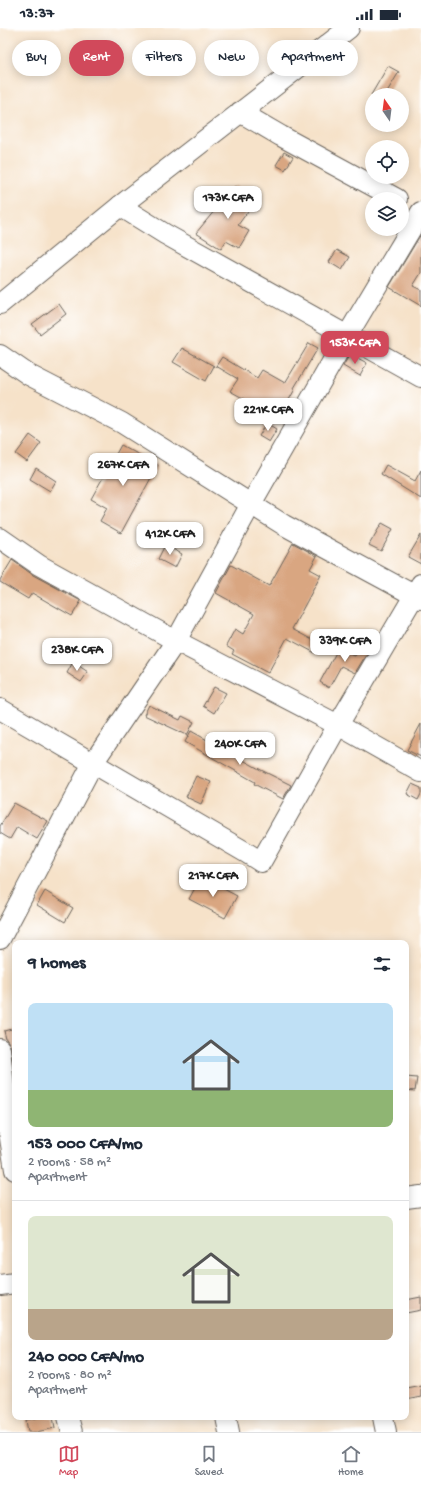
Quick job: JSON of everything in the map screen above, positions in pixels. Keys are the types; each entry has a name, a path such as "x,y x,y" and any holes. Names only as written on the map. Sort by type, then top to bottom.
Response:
{"street":[{"path":"0,304 120,206 348,28"},
{"path":"240,112 384,192"},
{"path":"120,206 165,234 421,377"},
{"path":"0,939 93,763 176,641 251,504 347,336 421,212 409,206"},
{"path":"0,355 29,375 122,423 284,525 419,593 338,725 261,862 0,709"},
{"path":"0,538 39,565 176,641 338,725 421,772"},
{"path":"0,1049 4,1132 12,1160"},
{"path":"409,1198 421,1196"},
{"path":"0,1285 12,1283"},
{"path":"69,1420 72,1432"},
{"path":"227,1420 229,1432"},
{"path":"384,1420 386,1432"}],"building":[{"path":"388,66 399,72 389,88 375,88"},
{"path":"284,152 293,157 285,170 276,165"},
{"path":"235,186 256,200 238,225 249,231 239,248 226,241 221,249 196,233"},
{"path":"421,234 421,273 413,286 421,290 421,306 389,287"},
{"path":"337,250 350,257 342,270 329,262"},
{"path":"59,304 66,314 40,334 32,324"},
{"path":"309,343 318,348 294,388 295,389 279,418 230,391 238,379 216,366 222,357 257,378 262,370 285,383"},
{"path":"182,348 214,366 206,381 173,362"},
{"path":"350,354 367,363 360,376 343,366"},
{"path":"267,423 277,429 269,442 259,436"},
{"path":"30,435 41,443 27,462 16,454"},
{"path":"121,445 158,465 121,533 100,521 107,508 91,499"},
{"path":"386,465 415,481 421,470 421,499 381,474"},
{"path":"36,468 56,481 50,491 30,479"},
{"path":"382,523 393,529 381,551 369,545"},
{"path":"421,535 421,564 408,557"},
{"path":"293,543 317,556 310,569 321,575 292,629 320,644 315,653 287,638 268,673 232,654 234,651 226,646 235,629 243,634 254,614 216,593 231,565 269,586"},
{"path":"165,545 182,554 175,568 158,559"},
{"path":"12,560 33,575 81,601 72,616 32,593 28,599 0,582"},
{"path":"364,641 372,645 355,673 341,666 329,688 320,682 339,647 355,656"},
{"path":"73,662 88,672 81,682 67,673"},
{"path":"214,687 226,693 214,713 203,706"},
{"path":"149,705 180,720 182,716 194,722 187,735 144,715"},
{"path":"421,724 421,757 407,750"},
{"path":"191,731 291,785 283,799 254,784 255,782 185,742"},
{"path":"196,776 211,782 201,804 186,797"},
{"path":"412,784 421,788 421,794 418,800 407,794"},
{"path":"14,803 48,821 37,839 17,827 10,839 0,833 0,826"},
{"path":"201,877 237,896 225,918 189,899"},
{"path":"45,891 73,908 65,922 37,905"},
{"path":"12,1029 12,1054 11,1047 6,1039 4,1031"},
{"path":"409,1077 417,1078 415,1091 409,1090"},
{"path":"421,1297 421,1310 409,1312 409,1299"},
{"path":"421,1385 421,1397 409,1399 409,1387"},
{"path":"26,1420 54,1420 55,1428 28,1432"}]}
